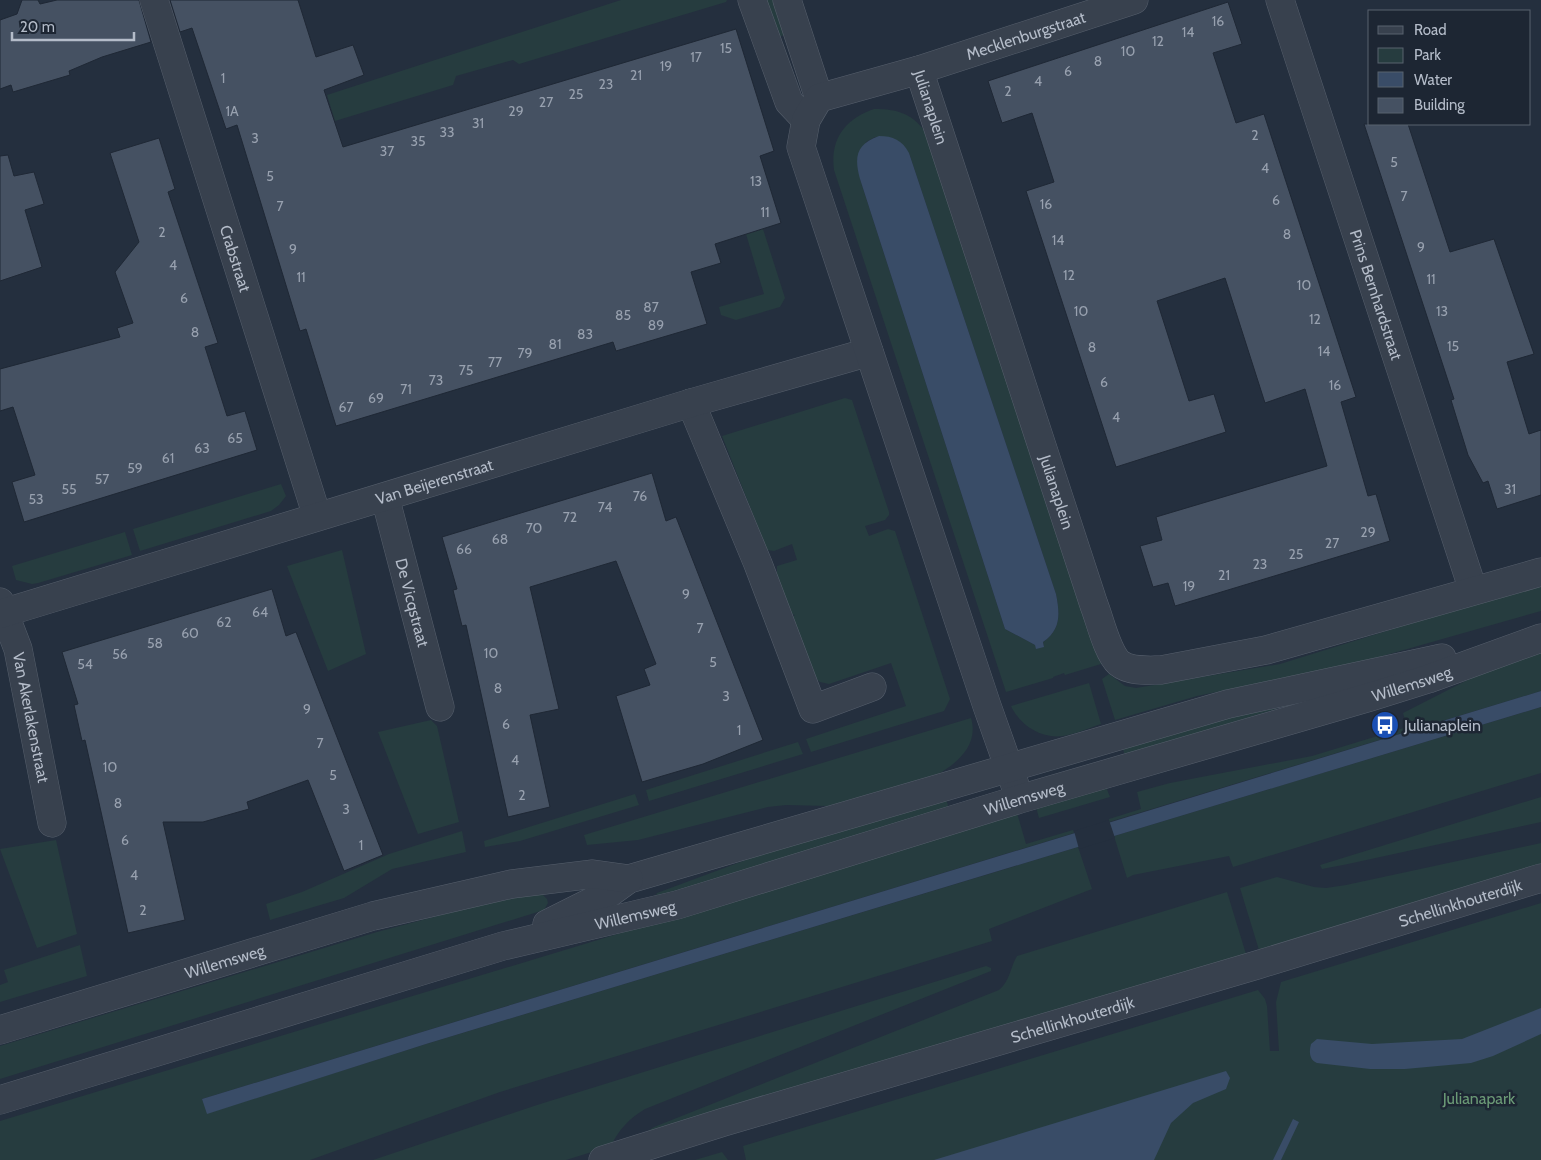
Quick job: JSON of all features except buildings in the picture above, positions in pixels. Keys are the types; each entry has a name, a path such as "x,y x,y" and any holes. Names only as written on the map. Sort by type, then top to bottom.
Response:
{"street":[{"name":"Crabstraat","path":"154,0 318,516"},
{"path":"752,0 788,102 812,109"},
{"path":"787,0 812,109 801,147 987,706 1020,799"},
{"name":"Mecklenburgstraat","path":"919,70 1134,0"},
{"name":"Prins Bernhardstraat","path":"1280,0 1473,590"},
{"name":"Julianaplein","path":"812,109 919,70 1094,605 1111,650 1120,664 1143,671 1161,670 1266,650 1473,590"},
{"name":"Van Beijerenstraat","path":"1,610 384,497 691,403 869,352"},
{"path":"691,403 758,564 813,709 872,687"},
{"name":"De Vicqstraat","path":"384,497 440,707"},
{"path":"1473,590 1541,572"},
{"name":"Van Akerlakenstraat","path":"1,610 18,649 52,823"},
{"name":"Willemsweg","path":"503,946 611,892 629,880 1228,704 1541,637"},
{"name":"Willemsweg","path":"0,1100 503,946 677,905 1020,799 1370,697 1428,679 1541,637"},
{"name":"Willemsweg","path":"0,1030 382,914 512,884 593,874 629,880"},
{"name":"Schellinkhouterdijk","path":"603,1160 734,1119 1541,878"}],"green space":[{"path":"621,0 727,0 726,2 519,64 513,60 456,76 453,85 335,121 327,95"},
{"path":"764,0 774,0 786,34 777,38"},
{"path":"874,109 891,110 905,114 917,122 928,136 1101,664 1065,675 1064,673 1006,692 834,170 834,149 837,140 855,118","holes":["875,137 909,153 1056,594 1058,621 1053,632 1043,642 1044,646 1035,645 1005,629 860,179 866,142"]},
{"path":"763,229 785,298 780,307 736,320 721,315 719,307 764,294 746,234"},
{"path":"845,398 852,400 889,512 885,520 865,526 869,536 888,529 895,531 950,699 944,711 811,752 806,739 906,706 891,663 829,684 820,682 816,678 792,617 795,615 791,614 777,577 777,566 797,560 792,544 774,551 767,550 722,436"},
{"path":"281,484 286,496 271,511 140,551 133,529"},
{"path":"125,532 132,555 38,583 32,584 16,580 12,566"},
{"path":"342,550 366,654 328,671 287,566"},
{"path":"1541,583 1541,611 1365,661 1197,696 1115,720 1102,679 1109,674 1125,686 1136,688 1280,664"},
{"path":"1541,653 1541,691 1109,822 1109,819 1141,809 1137,792 1170,783 1312,756 1407,727 1403,713 1491,668"},
{"path":"1089,683 1101,724 1073,734 1055,736 1039,733 1026,725 1011,706"},
{"path":"1279,705 1276,709 1128,754 1124,753 1122,744"},
{"path":"1541,707 1541,773 1233,867 1229,856 1133,875 1127,878 1114,836"},
{"path":"971,718 972,736 965,752 953,764 938,774 828,806 786,805 768,807 638,840 587,845 584,835"},
{"path":"431,720 437,726 459,822 418,834 378,732"},
{"path":"798,742 803,754 649,801 646,790"},
{"path":"1106,787 1110,797 1039,818 1036,807"},
{"path":"635,794 639,805 520,841 485,847 484,841"},
{"path":"1541,797 1541,822 1348,864 1322,869 1320,865"},
{"path":"946,800 947,807 930,818 655,897 657,893 792,843"},
{"path":"1017,813 1026,844 1073,830 1074,833 202,1099 208,1113 426,1044 1078,847 1092,889 989,929 992,941 500,1092 310,1160 0,1160 0,1121"},
{"path":"462,831 466,852 392,869 344,898 270,920 266,904 302,892 389,854"},
{"path":"56,840 77,934 37,948 0,849"},
{"path":"1541,843 1541,864 1259,950 1240,888 1277,877 1314,887 1326,888"},
{"path":"1227,892 1246,954 644,1137 654,1127 999,990 1008,978 1017,956"},
{"path":"542,894 547,899 548,903 544,910 0,1079 0,1046 377,932 479,905"},
{"name":"Julianapark","path":"1541,903 1541,1160 746,1160 743,1146 1258,990 1265,999 1267,1006 1270,1051 1279,1051 1276,1002 1281,982"},
{"path":"80,945 87,976 0,1002 0,985 8,982 4,970"},
{"path":"986,966 991,968 991,971 645,1109 625,1125 617,1134 611,1146 566,1160 373,1160 537,1105"},
{"path":"722,1152 728,1160 695,1160"}],"water":[{"path":"879,136 897,140 909,153 1056,594 1058,621 1053,632 1043,642 1044,647 1036,649 1035,645 1005,629 860,179 857,158 861,147 871,139"},
{"path":"1541,691 1541,707 426,1044 207,1114 202,1099"},
{"path":"1541,1008 1541,1034 1493,1056 1471,1063 1405,1069 1370,1069 1317,1063 1312,1060 1310,1055 1311,1044 1317,1039 1372,1044 1462,1039"},
{"path":"1226,1071 1230,1078 1226,1089 1193,1103 1171,1123 1154,1160 934,1160"},
{"path":"1293,1119 1299,1122 1281,1160 1273,1160"}],"pier":[{"path":"1109,820 1115,838 1079,849 1074,831"}],"place":[{"name":"Julianaplein","path":"1385,725"}]}
